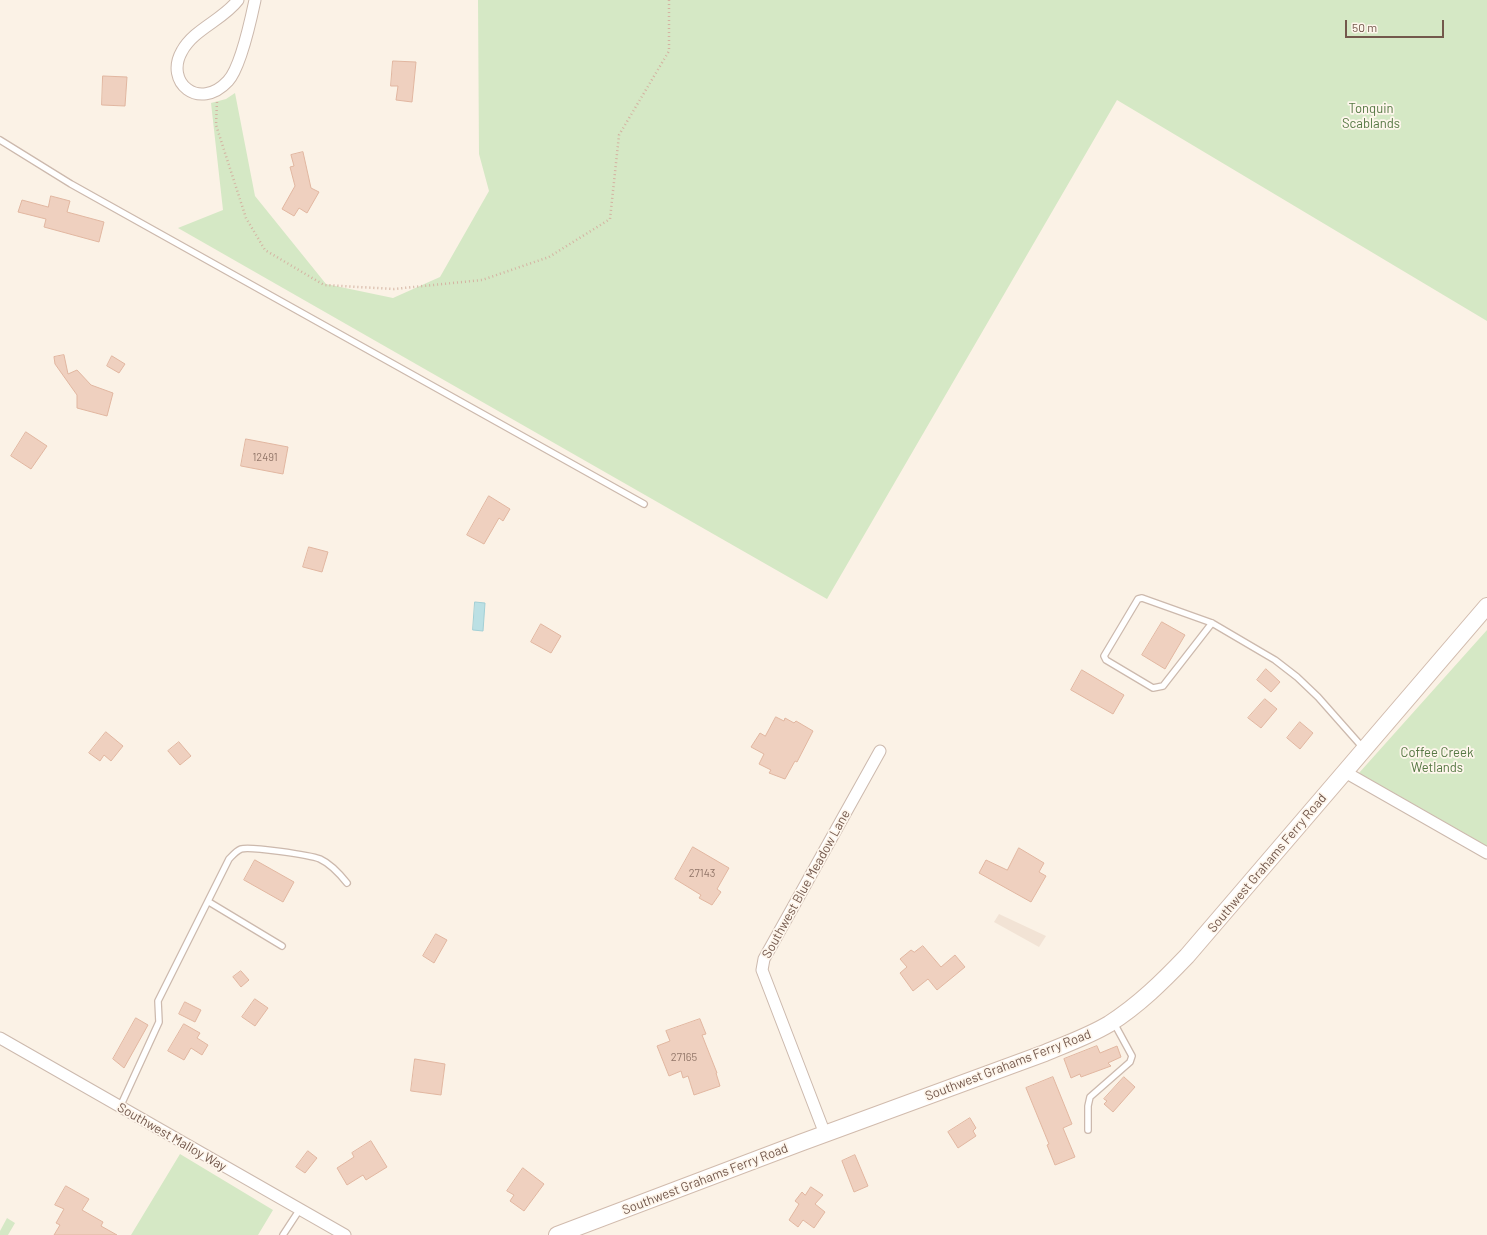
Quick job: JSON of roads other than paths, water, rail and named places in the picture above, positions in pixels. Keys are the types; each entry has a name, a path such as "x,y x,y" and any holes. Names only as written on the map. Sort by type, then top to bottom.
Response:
{"main road":[{"name":"Southwest Grahams Ferry Road","path":"557,1235 1045,1053 1113,1021 1152,992 1187,956 1487,606"}],"street":[{"path":"238,0 187,44 179,58 177,72 184,86 197,95 206,95 218,90 229,80 234,71 254,0"},
{"name":"Southwest Blue Meadow Lane","path":"825,1134 762,970 764,959 880,751"},
{"path":"1345,772 1487,853"},
{"name":"Southwest Malloy Way","path":"0,1038 345,1235"}],"lane":[{"path":"0,140 71,184 644,504"},
{"path":"1212,623 1163,686 1159,688 1153,688 1106,660 1104,656 1138,599 1142,598 1212,623 1275,660 1297,676 1318,697 1364,749"},
{"path":"120,1107 159,1022 158,1001 209,902 229,859 241,849 250,848 319,858 332,866 347,883"},
{"path":"209,902 282,946"},
{"path":"1088,1130 1088,1106 1090,1097 1130,1062 1132,1056 1113,1021"},
{"path":"282,1235 300,1209"}],"water":[{"path":"475,602 485,603 483,631 473,630"}],"park label":[{"name":"Tonquin Scablands","path":"1371,116"},
{"name":"Coffee Creek Wetlands","path":"1437,760"}]}
